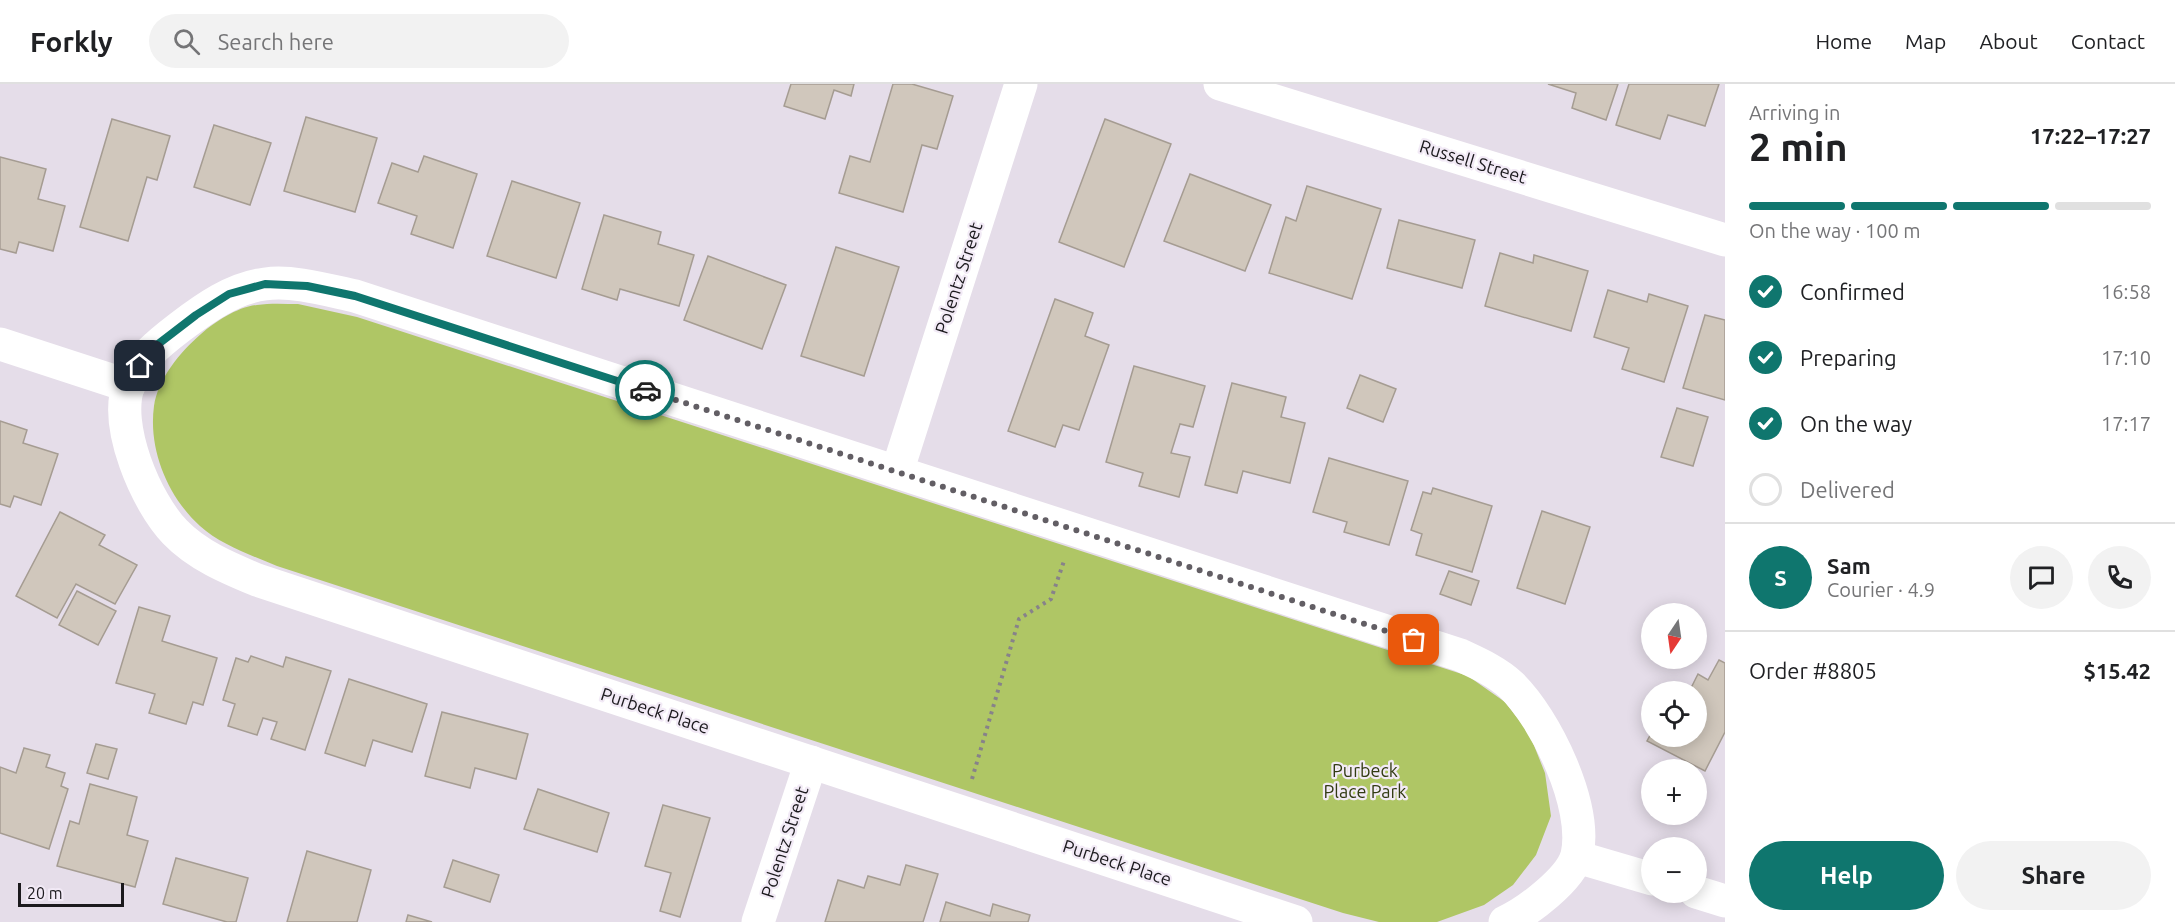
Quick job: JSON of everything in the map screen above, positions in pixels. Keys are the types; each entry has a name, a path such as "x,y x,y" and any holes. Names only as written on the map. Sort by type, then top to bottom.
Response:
{"street":[{"name":"Polentz Street","path":"897,472 1021,84"},
{"name":"Russell Street","path":"1220,84 1725,240"},
{"name":"Purbeck Place","path":"1296,922 257,580 213,562 175,533 153,504 134,462 126,426 129,386 153,348 196,315 229,294 265,284 307,286 366,300 1448,651 1486,667 1511,685 1532,711 1554,747 1573,795 1580,829 1577,857 1563,880 1544,896 1505,922"},
{"path":"0,344 129,386"},
{"name":"Polentz Street","path":"758,922 811,762"},
{"path":"1577,857 1641,876"},
{"path":"1707,895 1725,901"}],"path":[{"path":"963,812 1019,619 1051,599 1075,530"}],"green space":[{"name":"Purbeck Place Park","path":"298,304 357,317 1468,676 1505,702 1529,733 1545,773 1551,816 1536,855 1513,885 1484,905 1437,922 1379,922 1343,913 277,566 247,554 208,533 178,501 157,456 153,423 156,396 165,376 178,358 193,341 213,325 249,306"}],"building":[{"path":"791,84 854,84 851,96 834,90 825,119 784,106"},
{"path":"893,84 912,84 953,96 937,149 922,145 903,212 839,193 850,156 870,162"},
{"path":"1548,84 1618,84 1606,120 1572,108 1576,93"},
{"path":"1629,84 1719,84 1705,126 1668,115 1660,139 1616,125"},
{"path":"306,117 377,138 355,212 284,191"},
{"path":"112,119 170,136 157,180 147,177 128,241 80,227"},
{"path":"1105,119 1171,144 1124,267 1059,242"},
{"path":"214,125 271,143 250,205 194,187"},
{"path":"424,156 477,174 453,248 411,234 417,216 378,203 392,163 418,172"},
{"path":"0,157 46,169 38,199 65,206 53,251 19,242 16,253 0,249"},
{"path":"1190,174 1271,205 1245,271 1164,241"},
{"path":"512,181 580,203 556,278 487,256"},
{"path":"1307,186 1381,209 1352,299 1269,273 1286,217 1296,221"},
{"path":"604,215 661,232 658,244 694,255 679,306 620,289 617,300 582,289"},
{"path":"1399,220 1475,240 1462,288 1387,268"},
{"path":"836,247 899,267 864,376 801,356"},
{"path":"1500,253 1533,263 1534,255 1588,271 1571,331 1485,306"},
{"path":"708,256 786,285 762,349 684,320"},
{"path":"1608,290 1647,302 1649,294 1688,306 1664,382 1622,369 1629,348 1594,337"},
{"path":"1055,299 1093,313 1085,336 1109,345 1079,430 1063,425 1055,447 1008,431"},
{"path":"1705,315 1725,320 1725,400 1683,388"},
{"path":"1134,366 1205,386 1193,427 1180,424 1171,453 1190,457 1179,497 1139,486 1143,473 1106,462"},
{"path":"1360,375 1396,389 1383,422 1347,408"},
{"path":"1232,383 1286,397 1281,417 1305,423 1290,483 1243,471 1237,493 1205,485"},
{"path":"1677,408 1708,417 1693,466 1661,457"},
{"path":"0,421 27,430 23,443 58,454 41,505 14,496 10,507 0,504"},
{"path":"1329,458 1408,481 1389,545 1344,532 1347,522 1313,512"},
{"path":"1433,488 1492,506 1472,572 1416,555 1422,534 1411,530 1423,492 1431,494"},
{"path":"1542,511 1590,527 1565,604 1517,588"},
{"path":"60,512 105,535 99,545 137,565 115,604 76,584 57,618 16,596"},
{"path":"1449,571 1479,581 1471,605 1440,594"},
{"path":"77,591 116,611 98,645 59,625"},
{"path":"139,607 170,616 162,641 217,658 203,705 193,702 186,724 149,713 155,694 116,683"},
{"path":"251,656 283,667 286,657 331,671 305,750 271,739 277,722 263,718 257,735 228,726 235,704 223,700 236,658 248,662"},
{"path":"1719,660 1725,663 1725,732 1707,767 1707,759 1682,759 1659,747 1707,747 1707,681 1694,681 1698,674 1708,680"},
{"path":"349,679 427,704 412,752 373,740 365,766 325,753"},
{"path":"442,712 528,734 516,779 475,768 470,788 425,776"},
{"path":"96,744 117,749 108,779 87,773"},
{"path":"24,748 50,755 46,767 65,773 61,786 68,789 49,849 0,833 0,767 16,773"},
{"path":"90,784 137,797 127,835 148,841 135,887 57,866 70,821 79,824"},
{"path":"538,789 609,813 597,852 524,829"},
{"path":"663,805 710,818 680,917 660,911 671,873 645,866"},
{"path":"307,851 371,870 357,922 287,922"},
{"path":"176,858 248,878 236,922 227,922 163,904"},
{"path":"453,860 499,875 490,902 444,887"},
{"path":"906,865 938,874 923,922 825,922 838,880 864,888 868,876 900,885"},
{"path":"946,902 990,916 993,904 1030,915 1028,922 940,922"},
{"path":"408,915 432,922 406,922"}],"way so far":[{"path":"645,390 1414,640"}],"route":[{"path":"140,366 153,348 196,315 229,294 265,284 307,286 355,296 645,390"}]}
